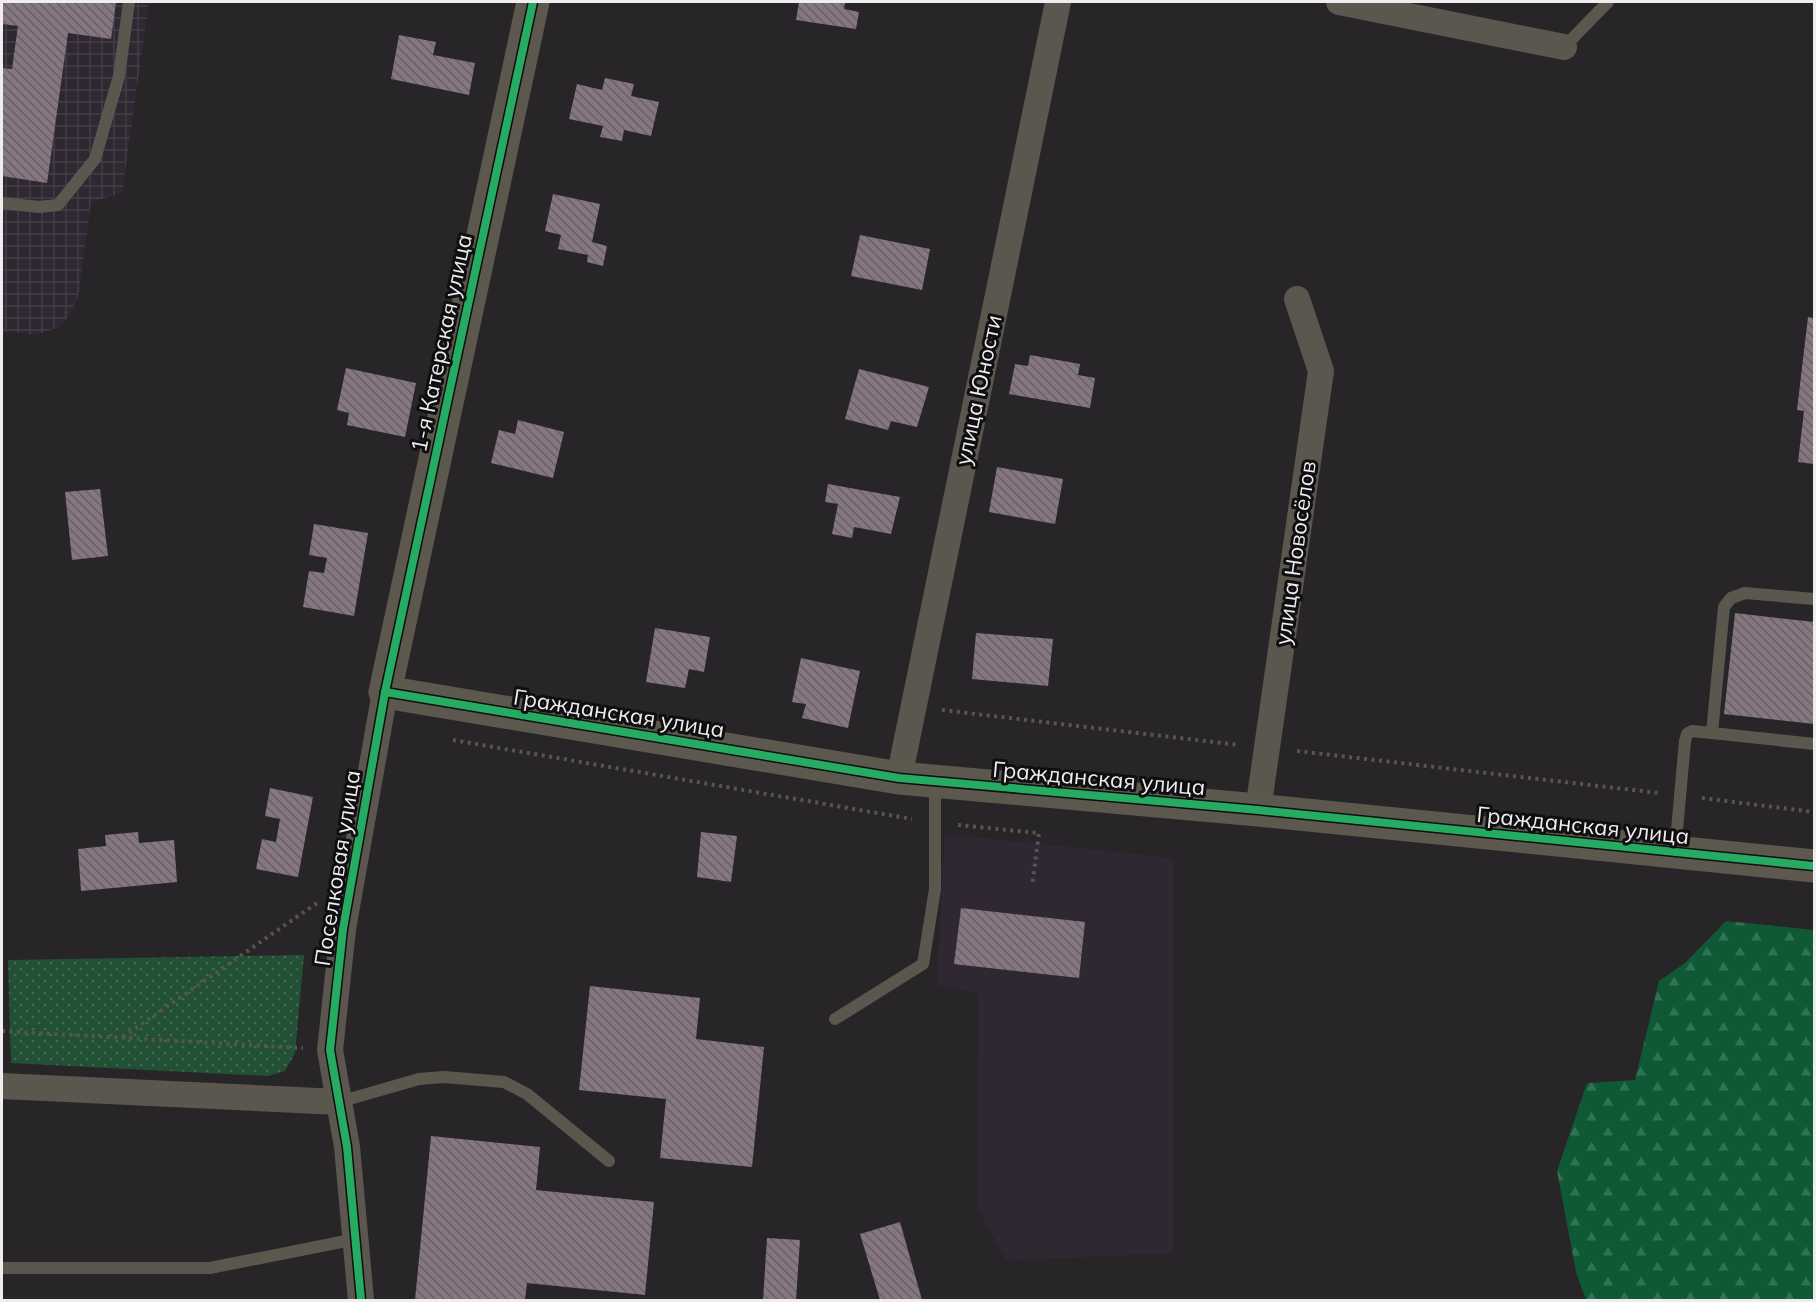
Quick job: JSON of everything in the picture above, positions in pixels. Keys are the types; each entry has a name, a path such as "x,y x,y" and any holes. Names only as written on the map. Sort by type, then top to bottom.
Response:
{"street":[{"name":"1-я Катерская улица","path":"385,692 533,2"},
{"name":"улица Юности","path":"899,778 1058,2"},
{"path":"1338,2 1564,47"},
{"name":"улица Новосёлов","path":"1258,810 1321,371 1297,299"},
{"name":"Гражданская улица","path":"385,692 899,778 1258,810 1815,866"},
{"name":"Поселковая улица","path":"361,1300 347,1147 330,1050 343,929 385,692"},
{"path":"2,1086 339,1102"}],"lane":[{"path":"2,203 39,207 58,205 95,159 119,76 129,2"},
{"path":"1564,47 1608,2"},
{"path":"1712,733 1724,607 1731,598 1745,593 1815,599"},
{"path":"1675,852 1685,741 1687,735 1692,731 1815,744"},
{"path":"835,1019 923,964 934,889 935,781"},
{"path":"339,1102 419,1079 444,1077 504,1082 527,1094 609,1161"},
{"path":"2,1268 210,1268 356,1239"}],"path":[{"path":"914,707 1815,812"},
{"path":"448,739 935,823 1039,833 1032,886"},
{"path":"123,1038 352,879"},
{"path":"2,1031 330,1050"}],"shaded area":[{"path":"2,2 149,2 122,193 91,202 78,298 60,327 36,335 2,331"},
{"path":"945,834 1173,858 1173,1253 1007,1261 978,1209 979,993 937,985"}],"green space":[{"path":"1726,921 1814,930 1814,1300 1586,1300 1576,1272 1557,1171 1587,1083 1635,1080 1659,981 1685,963"},
{"path":"304,955 295,1053 285,1071 268,1076 11,1063 8,960"}],"building":[{"path":"2,2 116,2 111,39 68,33 47,183 2,176 2,68 12,69 18,26 2,24"},
{"path":"799,2 845,2 844,9 859,12 856,29 796,20"},
{"path":"399,35 436,42 433,55 475,63 469,95 391,79"},
{"path":"605,78 634,84 631,96 659,102 651,136 624,130 622,141 600,137 603,126 569,119 577,84 602,90"},
{"path":"553,194 600,204 592,242 607,246 603,266 587,262 588,255 558,249 561,235 545,231"},
{"path":"860,235 930,249 922,290 851,276"},
{"path":"1808,317 1814,318 1814,464 1798,462 1804,411 1797,410"},
{"path":"1030,355 1080,364 1078,375 1095,378 1090,408 1009,394 1015,364 1028,366"},
{"path":"346,368 416,383 405,437 347,425 349,413 337,410"},
{"path":"859,369 929,387 917,427 891,421 888,430 845,419"},
{"path":"518,420 564,432 553,478 491,463 499,430 515,434"},
{"path":"997,467 1063,479 1055,524 989,512"},
{"path":"828,484 900,497 891,534 854,527 852,538 832,534 838,504 825,502"},
{"path":"100,489 108,556 72,560 65,492"},
{"path":"314,524 368,533 354,616 303,607 309,571 324,573 327,558 309,555"},
{"path":"1735,613 1814,622 1814,724 1724,714"},
{"path":"655,628 710,637 704,672 689,669 685,688 646,682"},
{"path":"976,633 1053,639 1048,686 972,679"},
{"path":"801,658 860,671 848,728 802,718 806,704 792,702"},
{"path":"270,788 313,797 298,877 256,869 262,839 276,842 280,819 265,816"},
{"path":"138,832 139,843 174,840 177,882 81,891 78,849 106,846 105,835"},
{"path":"701,832 737,836 731,882 697,877"},
{"path":"961,908 1085,922 1079,978 954,964"},
{"path":"590,986 700,998 696,1039 764,1047 752,1167 660,1158 666,1099 579,1090"},
{"path":"431,1136 540,1147 536,1190 654,1202 645,1295 527,1283 525,1300 415,1300"},
{"path":"900,1222 922,1300 880,1300 860,1234"},
{"path":"767,1238 800,1240 796,1300 763,1300"}],"cycle path":[{"path":"361,1300 347,1147 330,1050 343,929 385,692 533,2"},
{"path":"385,692 899,778 1258,810 1814,866"}]}
